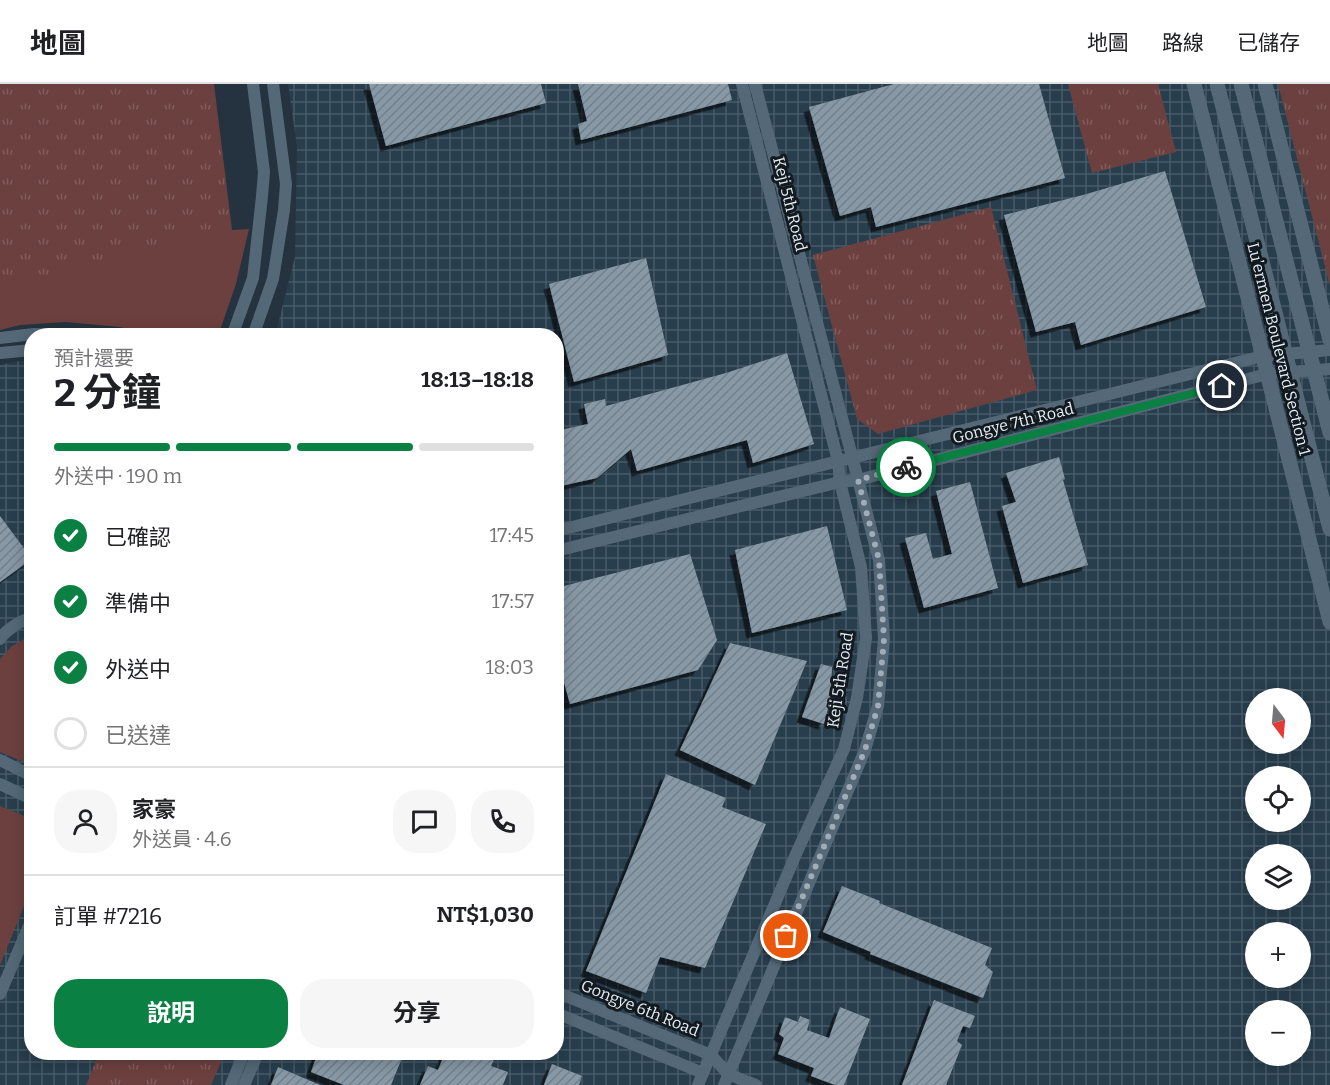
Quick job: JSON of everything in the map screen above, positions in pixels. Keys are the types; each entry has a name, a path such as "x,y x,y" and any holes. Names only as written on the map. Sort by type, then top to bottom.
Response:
{"street":[{"path":"235,328 253,278 264,172 253,84"},
{"path":"256,328 273,279 286,184 273,84"},
{"name":"Keji 5th Road","path":"701,1079 796,854 844,749 857,698 866,638 861,567 840,482 838,461 742,84"},
{"name":"Keji 5th Road","path":"726,1079 865,750 878,706 884,639 879,560 755,84"},
{"name":"Lu’ermen Boulevard Section 1","path":"1194,84 1330,622"},
{"name":"Lu’ermen Boulevard Section 1","path":"1217,84 1330,529"},
{"name":"Lu’ermen Boulevard Section 1","path":"1241,84 1330,433"},
{"path":"1265,84 1330,340"},
{"path":"0,338 24,335"},
{"name":"Gongye 7th Road","path":"564,529 1263,356 1330,350"},
{"path":"0,353 24,351"},
{"name":"Gongye 7th Road","path":"564,549 840,482 858,480 1267,374 1330,369"},
{"path":"0,639 4,633 24,621"},
{"path":"0,760 24,772"},
{"path":"0,784 24,795"},
{"path":"0,994 24,938"},
{"name":"Gongye 6th Road","path":"564,995 711,1055"},
{"path":"564,1017 701,1079"},
{"path":"711,1055 726,1079 756,1085"},
{"path":"231,1085 241,1060"},
{"path":"244,1085 255,1060"}],"shaded area":[{"path":"288,84 1330,84 1330,1085 0,1085 0,365 19,361 24,361 24,1060 564,1060 564,328 277,328 295,257 297,147"}],"green space":[{"path":"0,84 214,84 232,230 0,292"},
{"path":"1068,84 1158,84 1176,152 1092,173"},
{"path":"1278,84 1330,84 1330,286"},
{"path":"991,207 1037,390 878,434 857,419 813,255"},
{"path":"249,229 236,284 221,328 124,328 66,322 20,325 0,330 0,291 201,232"},
{"path":"24,639 24,762 0,752 0,659 12,646"},
{"path":"0,806 24,816 24,906 0,965"},
{"path":"96,1060 222,1060 211,1085 86,1085"}],"building":[{"path":"369,84 541,84 546,103 386,146"},
{"path":"578,84 728,84 732,100 581,140 578,124 587,121"},
{"path":"894,84 1039,84 1065,178 876,227 871,207 840,216 809,107"},
{"path":"1165,171 1206,307 1081,345 1075,322 1036,332 1004,215"},
{"path":"646,258 668,355 574,382 564,343 564,328 560,328 549,284"},
{"path":"787,353 814,444 753,463 747,440 637,471 631,449 597,478 564,485 564,429 588,424 584,404 605,399 606,406 726,373"},
{"path":"1059,457 1065,479 1063,480 1088,565 1023,583 1002,506 1016,502 1006,473"},
{"path":"970,482 998,588 924,608 905,538 926,533 933,559 952,554 936,491"},
{"path":"0,516 24,548 24,565 0,582"},
{"path":"827,526 847,610 752,633 735,550"},
{"path":"690,554 717,640 698,670 570,704 564,682 564,586"},
{"path":"730,643 807,661 755,785 680,750"},
{"path":"821,664 832,667 831,697 824,724 802,717"},
{"path":"666,774 726,798 722,807 766,824 705,968 660,957 646,993 586,971"},
{"path":"842,886 992,948 985,965 993,972 983,998 870,954 871,952 823,932"},
{"path":"934,1000 975,1016 970,1028 963,1026 957,1041 962,1045 946,1085 902,1085"},
{"path":"840,1007 870,1019 844,1085 835,1085 811,1076 814,1068 778,1054 784,1038 779,1034 785,1017 798,1022 800,1016 810,1020 807,1030 829,1038"},
{"path":"315,1060 401,1060 391,1085 344,1085 311,1072"},
{"path":"442,1060 494,1060 491,1066 508,1072 503,1085 420,1085 428,1066 438,1070"},
{"path":"552,1064 582,1076 579,1085 544,1085"},
{"path":"278,1067 320,1085 271,1085"}],"way so far":[{"path":"786,936 865,750 878,706 884,639 879,560 858,480 906,467"}],"route":[{"path":"906,467 1222,386"}]}
